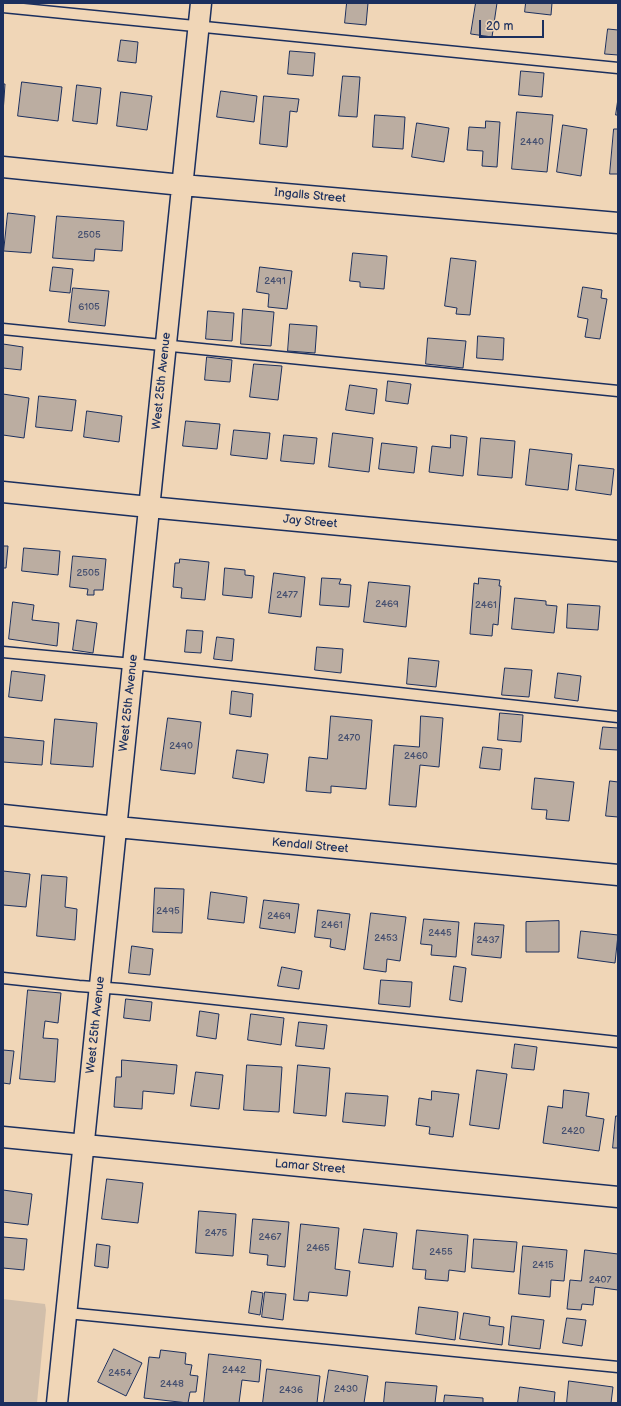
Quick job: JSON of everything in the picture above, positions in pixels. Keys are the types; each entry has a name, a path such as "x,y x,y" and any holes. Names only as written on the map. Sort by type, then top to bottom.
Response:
{"street":[{"name":"West 25th Avenue","path":"57,1403 201,3"},
{"name":"Ingalls Street","path":"3,167 182,185 618,223"},
{"name":"Jay Street","path":"3,492 618,551"},
{"name":"Kendall Street","path":"3,815 618,875"},
{"name":"Lamar Street","path":"3,1137 618,1197"}],"lane":[{"path":"3,7 618,68"},
{"path":"3,329 618,391"},
{"path":"3,652 133,664 618,716"},
{"path":"3,978 99,988 128,989 618,1042"},
{"path":"67,1313 618,1367"}],"shaded area":[{"path":"3,1299 45,1304 46,1310 37,1403 3,1403"}],"building":[{"path":"347,3 368,3 366,25 345,23"},
{"path":"476,3 497,3 492,37 471,34"},
{"path":"526,3 552,3 551,15 525,12"},
{"path":"608,29 618,30 618,55 605,54"},
{"path":"121,40 138,42 136,63 118,61"},
{"path":"290,51 315,53 313,76 288,74"},
{"path":"521,71 544,73 542,97 519,95"},
{"path":"343,76 360,77 357,117 339,116"},
{"path":"22,82 62,87 58,121 18,116"},
{"path":"3,84 5,84 3,113"},
{"path":"77,85 101,88 97,124 73,121"},
{"path":"221,91 257,96 254,122 217,117"},
{"path":"121,92 152,96 147,130 117,126"},
{"path":"264,96 299,99 297,112 290,111 287,147 260,144"},
{"path":"618,99 618,115 616,115"},
{"path":"517,112 553,115 547,172 512,169"},
{"path":"375,115 405,117 403,149 373,147"},
{"path":"486,121 500,122 497,167 482,166 483,151 467,150 469,127 485,128"},
{"path":"417,123 449,128 444,162 412,157"},
{"path":"563,125 587,129 581,176 557,172"},
{"path":"614,129 618,129 618,174 610,174"},
{"path":"8,213 35,216 31,253 4,251"},
{"path":"57,216 124,221 122,251 95,249 94,261 53,258"},
{"path":"353,253 387,256 384,289 360,287 360,282 350,281"},
{"path":"451,258 476,261 470,315 456,314 457,308 445,306"},
{"path":"53,267 73,269 70,293 50,291"},
{"path":"260,267 292,271 287,309 268,307 269,294 257,292"},
{"path":"583,287 602,290 601,298 607,299 600,339 585,337 588,319 578,317"},
{"path":"73,288 109,291 105,326 69,322"},
{"path":"243,309 274,312 271,346 241,344"},
{"path":"208,311 234,313 232,341 206,339"},
{"path":"290,324 317,326 315,353 288,351"},
{"path":"478,336 504,338 503,360 477,358"},
{"path":"428,338 466,341 463,368 426,364"},
{"path":"3,344 23,347 21,370 3,368"},
{"path":"207,357 232,360 230,382 205,380"},
{"path":"254,364 282,366 278,400 250,397"},
{"path":"388,381 411,384 408,404 386,401"},
{"path":"350,385 377,389 374,414 346,410"},
{"path":"3,394 29,398 24,438 3,435"},
{"path":"39,396 76,400 72,431 36,427"},
{"path":"87,411 122,416 119,442 84,437"},
{"path":"186,421 220,424 217,449 183,446"},
{"path":"234,430 270,433 267,459 231,455"},
{"path":"333,433 373,438 369,472 329,467"},
{"path":"284,435 317,438 314,464 281,461"},
{"path":"451,435 467,437 463,476 429,472 432,446 450,448"},
{"path":"481,438 515,441 512,478 478,475"},
{"path":"382,443 417,447 414,473 379,469"},
{"path":"530,449 572,454 568,490 526,485"},
{"path":"579,465 614,469 611,495 576,490"},
{"path":"3,546 8,546 6,568 3,568"},
{"path":"24,548 60,551 58,575 22,571"},
{"path":"73,556 106,559 103,590 94,590 94,595 87,595 88,589 70,587"},
{"path":"180,559 209,562 205,600 181,598 182,588 173,587 175,563 179,563"},
{"path":"225,568 245,570 245,575 254,576 252,598 223,595"},
{"path":"274,573 305,577 301,617 269,613"},
{"path":"322,578 341,579 339,584 351,585 349,607 320,605"},
{"path":"479,578 500,580 499,586 501,586 498,625 493,624 492,636 470,634 474,583 478,584"},
{"path":"369,582 410,586 406,627 364,622"},
{"path":"515,598 546,601 546,605 557,606 554,633 512,629"},
{"path":"13,602 34,605 32,620 59,623 57,646 9,639"},
{"path":"568,604 600,606 598,630 567,628"},
{"path":"77,620 97,623 93,653 73,650"},
{"path":"187,630 203,631 201,653 185,652"},
{"path":"217,637 234,639 232,661 214,659"},
{"path":"317,647 343,649 341,673 315,670"},
{"path":"409,658 439,661 436,687 407,684"},
{"path":"505,668 532,670 529,697 502,695"},
{"path":"12,671 45,675 42,701 9,697"},
{"path":"558,673 581,676 578,701 555,698"},
{"path":"232,691 253,694 251,717 230,714"},
{"path":"500,713 523,715 521,742 498,740"},
{"path":"331,716 372,720 366,789 331,786 331,793 306,791 309,757 327,759"},
{"path":"421,716 443,718 439,767 420,765 416,807 389,805 394,745 419,747"},
{"path":"168,718 201,722 195,774 161,770"},
{"path":"55,719 97,723 93,767 51,764"},
{"path":"603,727 618,728 618,750 600,749"},
{"path":"3,737 44,741 42,765 3,762"},
{"path":"483,747 502,749 500,770 480,768"},
{"path":"237,750 268,754 264,783 233,778"},
{"path":"535,778 574,782 569,821 546,819 547,810 532,809"},
{"path":"610,781 618,782 618,817 606,816"},
{"path":"3,871 30,874 26,907 3,905"},
{"path":"42,875 67,877 65,907 77,909 75,940 37,936"},
{"path":"155,888 184,889 182,933 153,932"},
{"path":"211,892 247,897 244,923 208,919"},
{"path":"264,900 299,904 295,933 260,928"},
{"path":"318,910 350,914 345,950 330,947 331,939 315,937"},
{"path":"371,913 406,917 400,961 387,959 386,972 364,969"},
{"path":"424,919 459,922 456,957 431,955 432,945 421,944"},
{"path":"559,921 559,952 526,952 526,922"},
{"path":"475,923 504,925 501,958 472,955"},
{"path":"581,931 618,935 615,963 578,958"},
{"path":"132,946 153,949 150,975 129,973"},
{"path":"454,966 466,968 462,1002 450,1000"},
{"path":"282,967 302,971 299,989 278,986"},
{"path":"381,980 412,982 410,1007 379,1004"},
{"path":"28,990 61,993 58,1023 45,1021 43,1038 58,1039 55,1082 20,1079"},
{"path":"126,999 152,1002 150,1021 124,1018"},
{"path":"200,1011 219,1014 216,1039 197,1036"},
{"path":"251,1014 284,1018 281,1045 248,1040"},
{"path":"299,1022 327,1025 324,1049 296,1046"},
{"path":"515,1044 537,1047 534,1070 512,1068"},
{"path":"3,1050 14,1051 10,1084 3,1083"},
{"path":"122,1060 177,1065 174,1094 143,1091 142,1109 114,1107 116,1077 121,1077"},
{"path":"247,1065 282,1067 279,1112 244,1110"},
{"path":"298,1065 330,1068 326,1116 294,1113"},
{"path":"477,1070 507,1074 499,1129 470,1125"},
{"path":"196,1072 223,1075 219,1109 191,1106"},
{"path":"564,1090 589,1093 586,1116 604,1119 599,1151 543,1143 548,1106 562,1108"},
{"path":"432,1091 459,1094 453,1137 429,1134 430,1127 416,1125 419,1098 431,1100"},
{"path":"346,1093 388,1096 385,1126 343,1122"},
{"path":"616,1116 618,1116 618,1148 613,1148"},
{"path":"107,1179 143,1183 138,1223 102,1219"},
{"path":"3,1190 32,1194 28,1225 3,1222"},
{"path":"199,1211 236,1214 233,1256 196,1253"},
{"path":"253,1219 289,1222 285,1267 267,1265 268,1255 250,1253"},
{"path":"301,1224 339,1228 335,1269 350,1271 347,1296 309,1292 308,1301 294,1300"},
{"path":"364,1229 397,1233 393,1267 359,1263"},
{"path":"417,1230 468,1235 465,1272 449,1270 448,1281 425,1279 426,1270 413,1269"},
{"path":"3,1237 27,1239 24,1270 3,1268"},
{"path":"474,1239 517,1242 514,1272 472,1268"},
{"path":"97,1244 110,1246 108,1268 95,1266"},
{"path":"523,1246 567,1250 564,1281 551,1280 550,1297 519,1294"},
{"path":"585,1250 618,1254 618,1290 595,1287 593,1305 582,1304 581,1310 567,1309 570,1280 581,1281"},
{"path":"252,1291 263,1293 260,1315 249,1313"},
{"path":"265,1292 286,1294 283,1320 262,1317"},
{"path":"419,1307 458,1312 455,1340 416,1334"},
{"path":"464,1313 490,1317 489,1325 504,1327 502,1345 460,1339"},
{"path":"512,1316 544,1320 540,1349 509,1345"},
{"path":"567,1318 586,1320 582,1346 563,1343"},
{"path":"114,1349 142,1363 126,1396 98,1382"},
{"path":"161,1350 186,1353 185,1364 192,1365 190,1375 198,1376 196,1392 190,1392 188,1403 144,1398 149,1357 159,1358"},
{"path":"209,1354 261,1360 259,1382 242,1380 239,1403 204,1403"},
{"path":"267,1369 320,1376 317,1403 263,1403"},
{"path":"329,1370 368,1376 364,1403 324,1403"},
{"path":"569,1381 613,1387 611,1403 567,1403"},
{"path":"386,1382 437,1386 435,1403 384,1403"},
{"path":"520,1387 555,1392 554,1403 518,1403"},
{"path":"445,1395 483,1398 483,1403 444,1403"}]}
